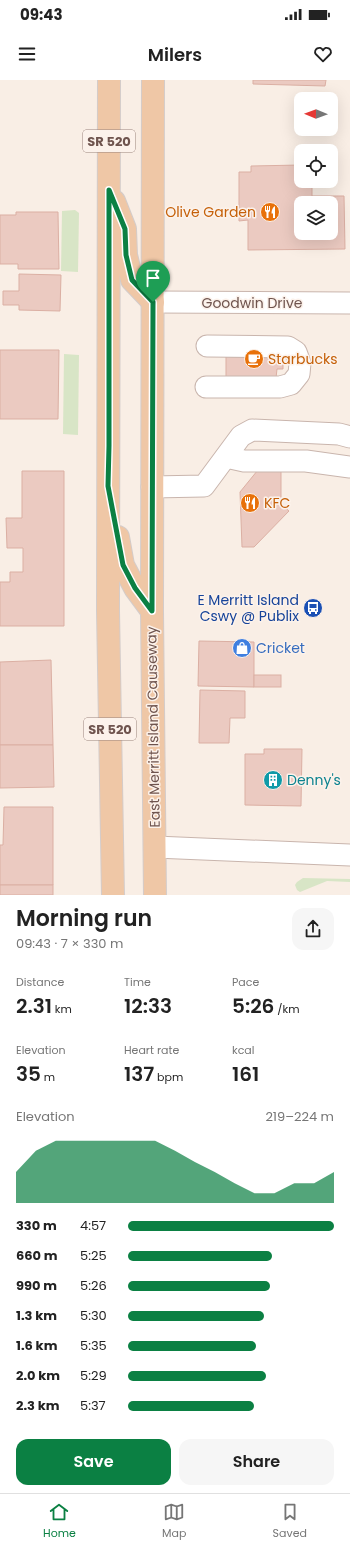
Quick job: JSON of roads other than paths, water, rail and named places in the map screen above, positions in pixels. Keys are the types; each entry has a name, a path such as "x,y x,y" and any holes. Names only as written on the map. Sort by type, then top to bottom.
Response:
{"main road":[{"name":"SR 520","path":"109,80 108,486 112,895"},
{"name":"East Merritt Island Causeway","path":"153,80 152,611 155,895"},
{"path":"109,190 125,229 126,255 132,280 153,302"},
{"path":"108,486 123,565 135,588 152,611"}],"street":[{"name":"Goodwin Drive","path":"153,302 350,303"},
{"path":"206,346 288,347 296,352 300,363 299,374 291,384 280,387 206,387"},
{"path":"152,486 204,486 241,436 252,430 339,434 350,437"},
{"path":"226,457 244,461 306,461 350,467"},
{"path":"155,847 350,855"}],"place":[{"name":"Olive Garden","path":"270,212"},
{"name":"Starbucks","path":"254,359"},
{"name":"KFC","path":"250,503"},
{"name":"E Merritt Island Cswy @ Publix","path":"313,608"},
{"name":"Cricket","path":"242,648"},
{"name":"Denny's","path":"273,780"}]}
